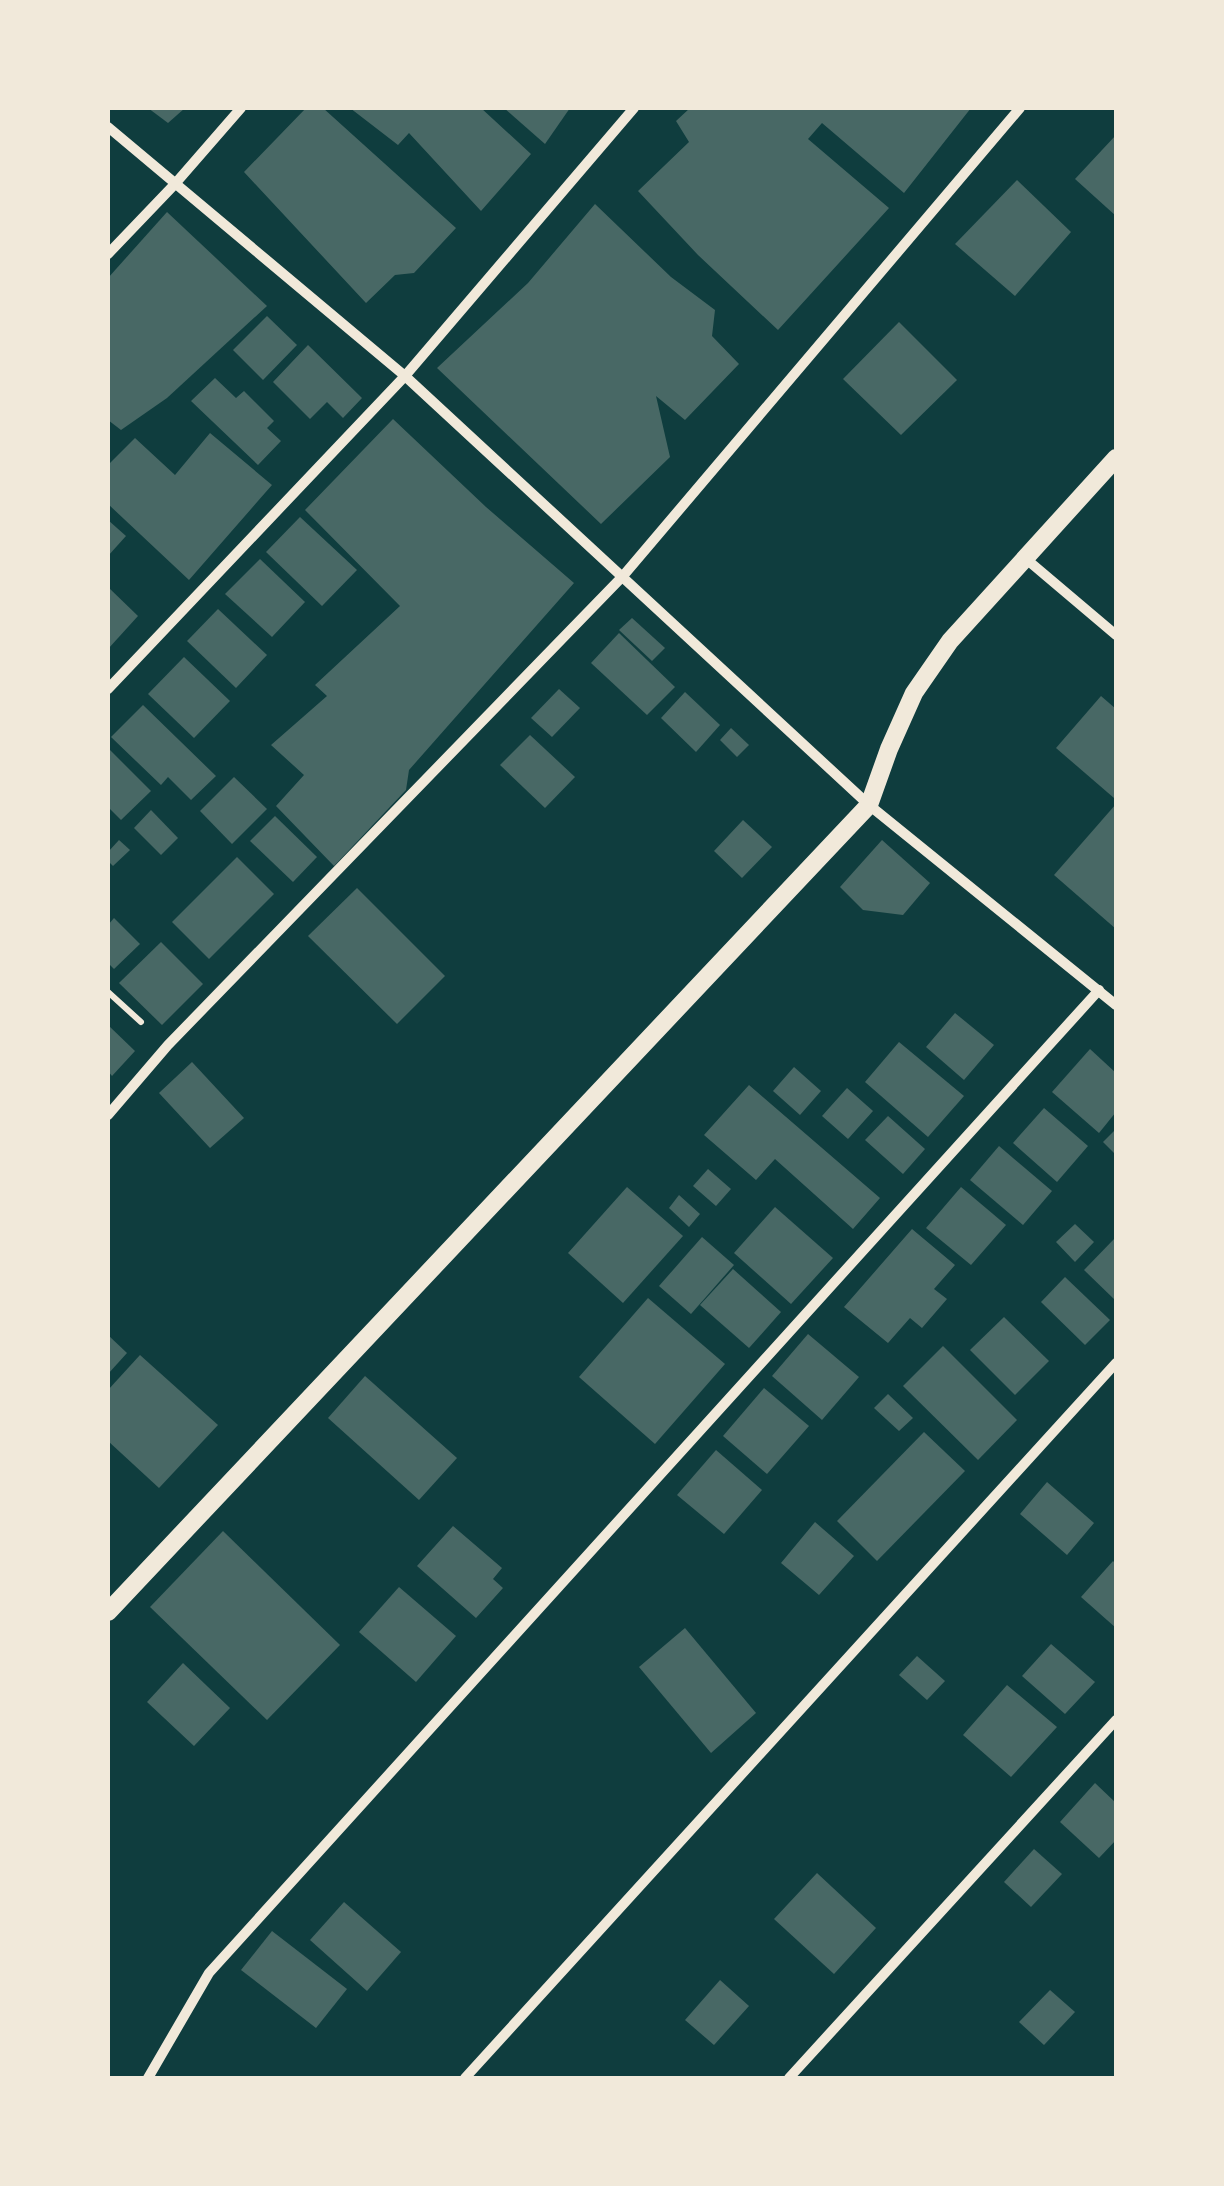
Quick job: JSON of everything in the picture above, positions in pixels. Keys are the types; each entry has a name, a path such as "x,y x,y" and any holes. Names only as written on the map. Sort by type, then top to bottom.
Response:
{"street":[{"path":"108,254 241,108"},
{"path":"108,690 405,376 634,108"},
{"path":"108,1116 168,1046 623,576 1020,108"},
{"path":"108,128 405,376 869,804 1116,1005"},
{"path":"108,1612 869,804 914,693 950,641 1116,458"},
{"path":"1025,558 1116,635"},
{"path":"148,2078 209,1973 1099,990"},
{"path":"465,2078 1116,1363"},
{"path":"789,2078 1116,1720"}],"building":[{"path":"148,108 185,108 168,123"},
{"path":"306,108 323,108 456,228 414,273 395,275 366,303 244,172"},
{"path":"350,108 481,108 531,154 481,211 409,133 398,145"},
{"path":"504,108 570,108 545,144"},
{"path":"690,108 971,108 904,193 822,123 808,139 889,208 778,330 698,255 638,191 689,142 676,121"},
{"path":"1116,135 1116,216 1075,179"},
{"path":"1017,180 1071,232 1015,296 955,244"},
{"path":"595,204 671,277 715,310 712,336 739,364 685,420 656,396 670,457 601,524 437,368 528,283"},
{"path":"167,212 267,306 167,398 121,430 108,420 108,278"},
{"path":"267,316 297,345 263,380 233,350"},
{"path":"899,322 957,380 901,435 843,379"},
{"path":"308,345 362,398 343,418 327,402 310,419 273,382"},
{"path":"215,378 236,398 244,391 274,421 267,428 281,441 258,465 191,401"},
{"path":"393,419 574,583 409,770 406,790 334,866 276,806 304,775 271,745 327,696 315,685 400,606 305,510"},
{"path":"210,433 272,485 189,580 108,504 108,465 135,438 175,475"},
{"path":"300,517 357,570 322,606 266,552"},
{"path":"108,520 126,536 108,556"},
{"path":"260,559 305,602 272,637 225,594"},
{"path":"108,587 138,616 108,649"},
{"path":"218,609 267,655 236,688 187,641"},
{"path":"632,618 665,648 652,661 619,630"},
{"path":"619,633 675,687 647,715 591,663"},
{"path":"184,657 230,701 194,738 148,694"},
{"path":"559,689 580,708 552,737 531,718"},
{"path":"685,692 720,725 696,752 661,718"},
{"path":"1101,696 1116,709 1114,798 1056,748"},
{"path":"143,705 216,776 191,800 168,777 161,785 111,737"},
{"path":"731,728 749,745 737,757 720,740"},
{"path":"530,735 575,777 545,808 500,765"},
{"path":"108,748 151,791 121,820 108,807"},
{"path":"234,777 267,809 232,844 200,811"},
{"path":"1116,804 1116,929 1054,875"},
{"path":"151,810 178,838 161,855 134,828"},
{"path":"275,816 317,857 293,882 250,841"},
{"path":"743,820 772,847 742,878 714,851"},
{"path":"119,840 130,850 113,866 108,861 108,852"},
{"path":"882,840 930,883 903,915 863,910 840,887"},
{"path":"237,857 274,894 209,959 172,922"},
{"path":"357,888 445,976 397,1024 308,936"},
{"path":"114,918 140,944 114,969 108,963 108,925"},
{"path":"161,942 203,984 162,1025 119,983"},
{"path":"955,1013 994,1045 964,1080 926,1047"},
{"path":"108,1025 135,1051 112,1076 108,1071"},
{"path":"899,1042 964,1096 928,1137 865,1082"},
{"path":"1090,1049 1116,1073 1116,1112 1099,1133 1052,1092"},
{"path":"192,1062 244,1118 210,1148 159,1093"},
{"path":"794,1067 821,1091 800,1115 773,1091"},
{"path":"749,1085 880,1198 853,1229 775,1159 756,1180 704,1135"},
{"path":"847,1088 873,1111 848,1139 822,1116"},
{"path":"1044,1108 1088,1146 1057,1182 1013,1143"},
{"path":"888,1116 925,1149 903,1174 865,1140"},
{"path":"1116,1129 1116,1155 1103,1142"},
{"path":"999,1146 1052,1191 1023,1225 970,1180"},
{"path":"708,1169 731,1189 716,1206 693,1186"},
{"path":"627,1187 683,1236 623,1303 568,1253"},
{"path":"961,1187 1006,1225 971,1265 926,1228"},
{"path":"679,1195 700,1214 689,1227 669,1208"},
{"path":"775,1207 833,1258 791,1304 734,1253"},
{"path":"1075,1224 1094,1242 1075,1262 1056,1242"},
{"path":"912,1229 955,1265 934,1289 947,1299 922,1328 910,1318 888,1343 844,1307"},
{"path":"702,1237 734,1265 691,1314 659,1286"},
{"path":"1116,1237 1116,1301 1084,1270"},
{"path":"733,1269 781,1312 749,1348 700,1305"},
{"path":"1065,1277 1110,1320 1085,1345 1041,1302"},
{"path":"648,1298 725,1364 655,1444 579,1377"},
{"path":"1004,1317 1049,1361 1015,1395 970,1350"},
{"path":"808,1334 859,1377 822,1420 772,1376"},
{"path":"108,1335 127,1353 108,1374"},
{"path":"943,1346 1017,1420 978,1460 903,1386"},
{"path":"140,1355 218,1425 159,1488 108,1441 108,1390"},
{"path":"365,1376 457,1458 419,1500 328,1418"},
{"path":"764,1388 809,1426 767,1474 723,1436"},
{"path":"888,1394 913,1418 899,1431 874,1408"},
{"path":"924,1432 965,1471 877,1561 837,1521"},
{"path":"716,1450 762,1490 724,1534 677,1495"},
{"path":"1047,1482 1094,1523 1067,1555 1020,1514"},
{"path":"815,1522 854,1556 819,1595 781,1563"},
{"path":"453,1526 502,1568 493,1579 503,1588 476,1618 417,1566"},
{"path":"223,1531 340,1645 267,1720 150,1607"},
{"path":"1113,1561 1116,1564 1116,1628 1081,1597"},
{"path":"399,1587 456,1636 416,1682 359,1632"},
{"path":"685,1628 756,1713 711,1753 639,1667"},
{"path":"1051,1644 1095,1682 1065,1714 1022,1676"},
{"path":"917,1656 945,1681 927,1700 899,1675"},
{"path":"183,1663 230,1708 194,1746 147,1702"},
{"path":"1007,1685 1057,1727 1011,1777 963,1735"},
{"path":"1095,1783 1116,1803 1116,1840 1099,1858 1060,1822"},
{"path":"1034,1849 1062,1874 1031,1907 1004,1882"},
{"path":"817,1873 876,1928 834,1974 774,1919"},
{"path":"344,1902 401,1952 367,1991 310,1940"},
{"path":"272,1931 347,1989 316,2028 241,1970"},
{"path":"720,1980 749,2006 714,2045 685,2020"},
{"path":"1050,1990 1075,2012 1044,2045 1019,2022"}]}
